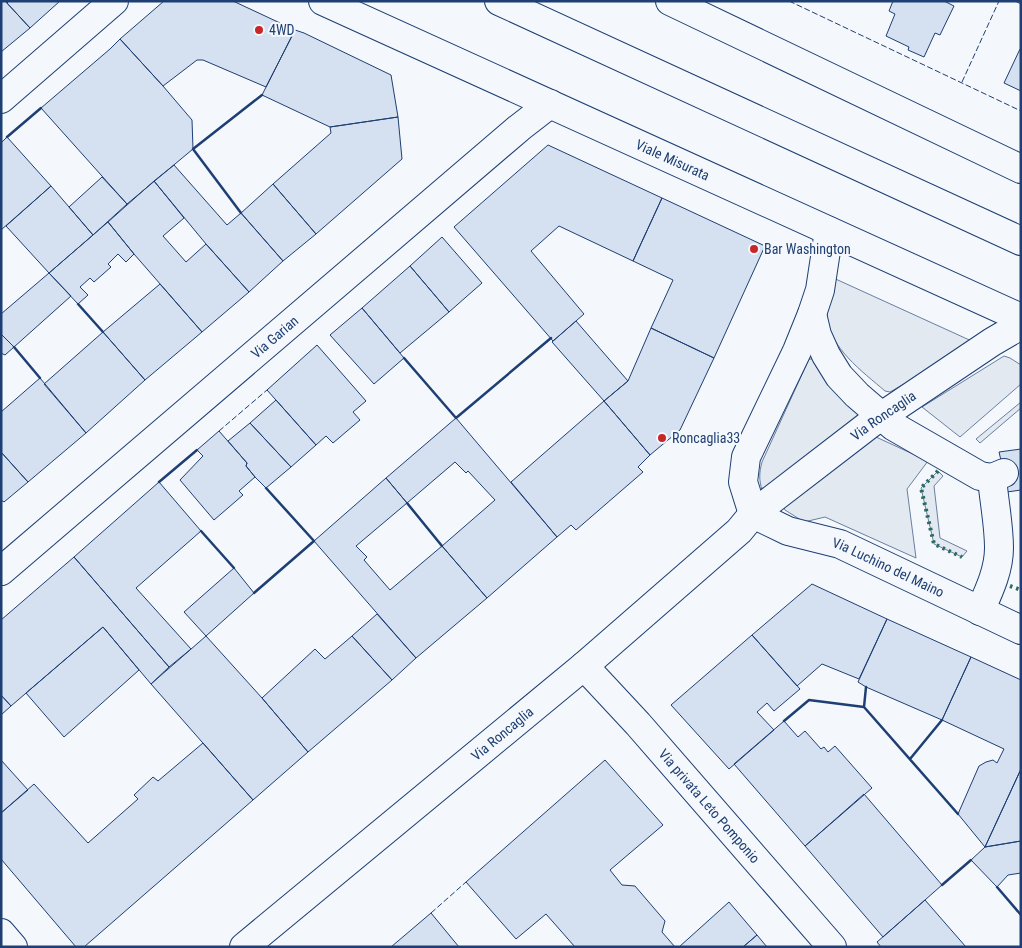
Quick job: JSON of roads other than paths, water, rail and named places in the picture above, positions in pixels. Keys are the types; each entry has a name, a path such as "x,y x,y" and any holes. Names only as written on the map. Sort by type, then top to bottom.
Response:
{"street":[{"path":"1,99 114,1"},
{"name":"Viale Misurata","path":"323,1 1021,318"},
{"path":"499,1 1021,241"},
{"path":"670,1 1021,169"},
{"name":"Via Garian","path":"1,571 511,134 550,104"},
{"path":"753,514 743,482 746,457 797,351 812,314 820,290 829,230"},
{"path":"812,314 817,335 826,355 839,376 881,416 893,426 980,476 998,476 999,549 996,571 990,591 980,611"},
{"name":"Via Roncaglia","path":"244,947 584,666 739,531 753,514 881,416 992,342 1021,325"},
{"name":"Via Luchino del Maino","path":"753,514 788,531 840,544 1021,630"},
{"name":"Via privata Leto Pomponio","path":"584,666 638,724 832,947"},
{"path":"1,933 13,947"}],"place":[{"name":"4WD","path":"259,30"},
{"name":"Bar Washington","path":"754,249"},
{"name":"Roncaglia33","path":"662,438"}]}
